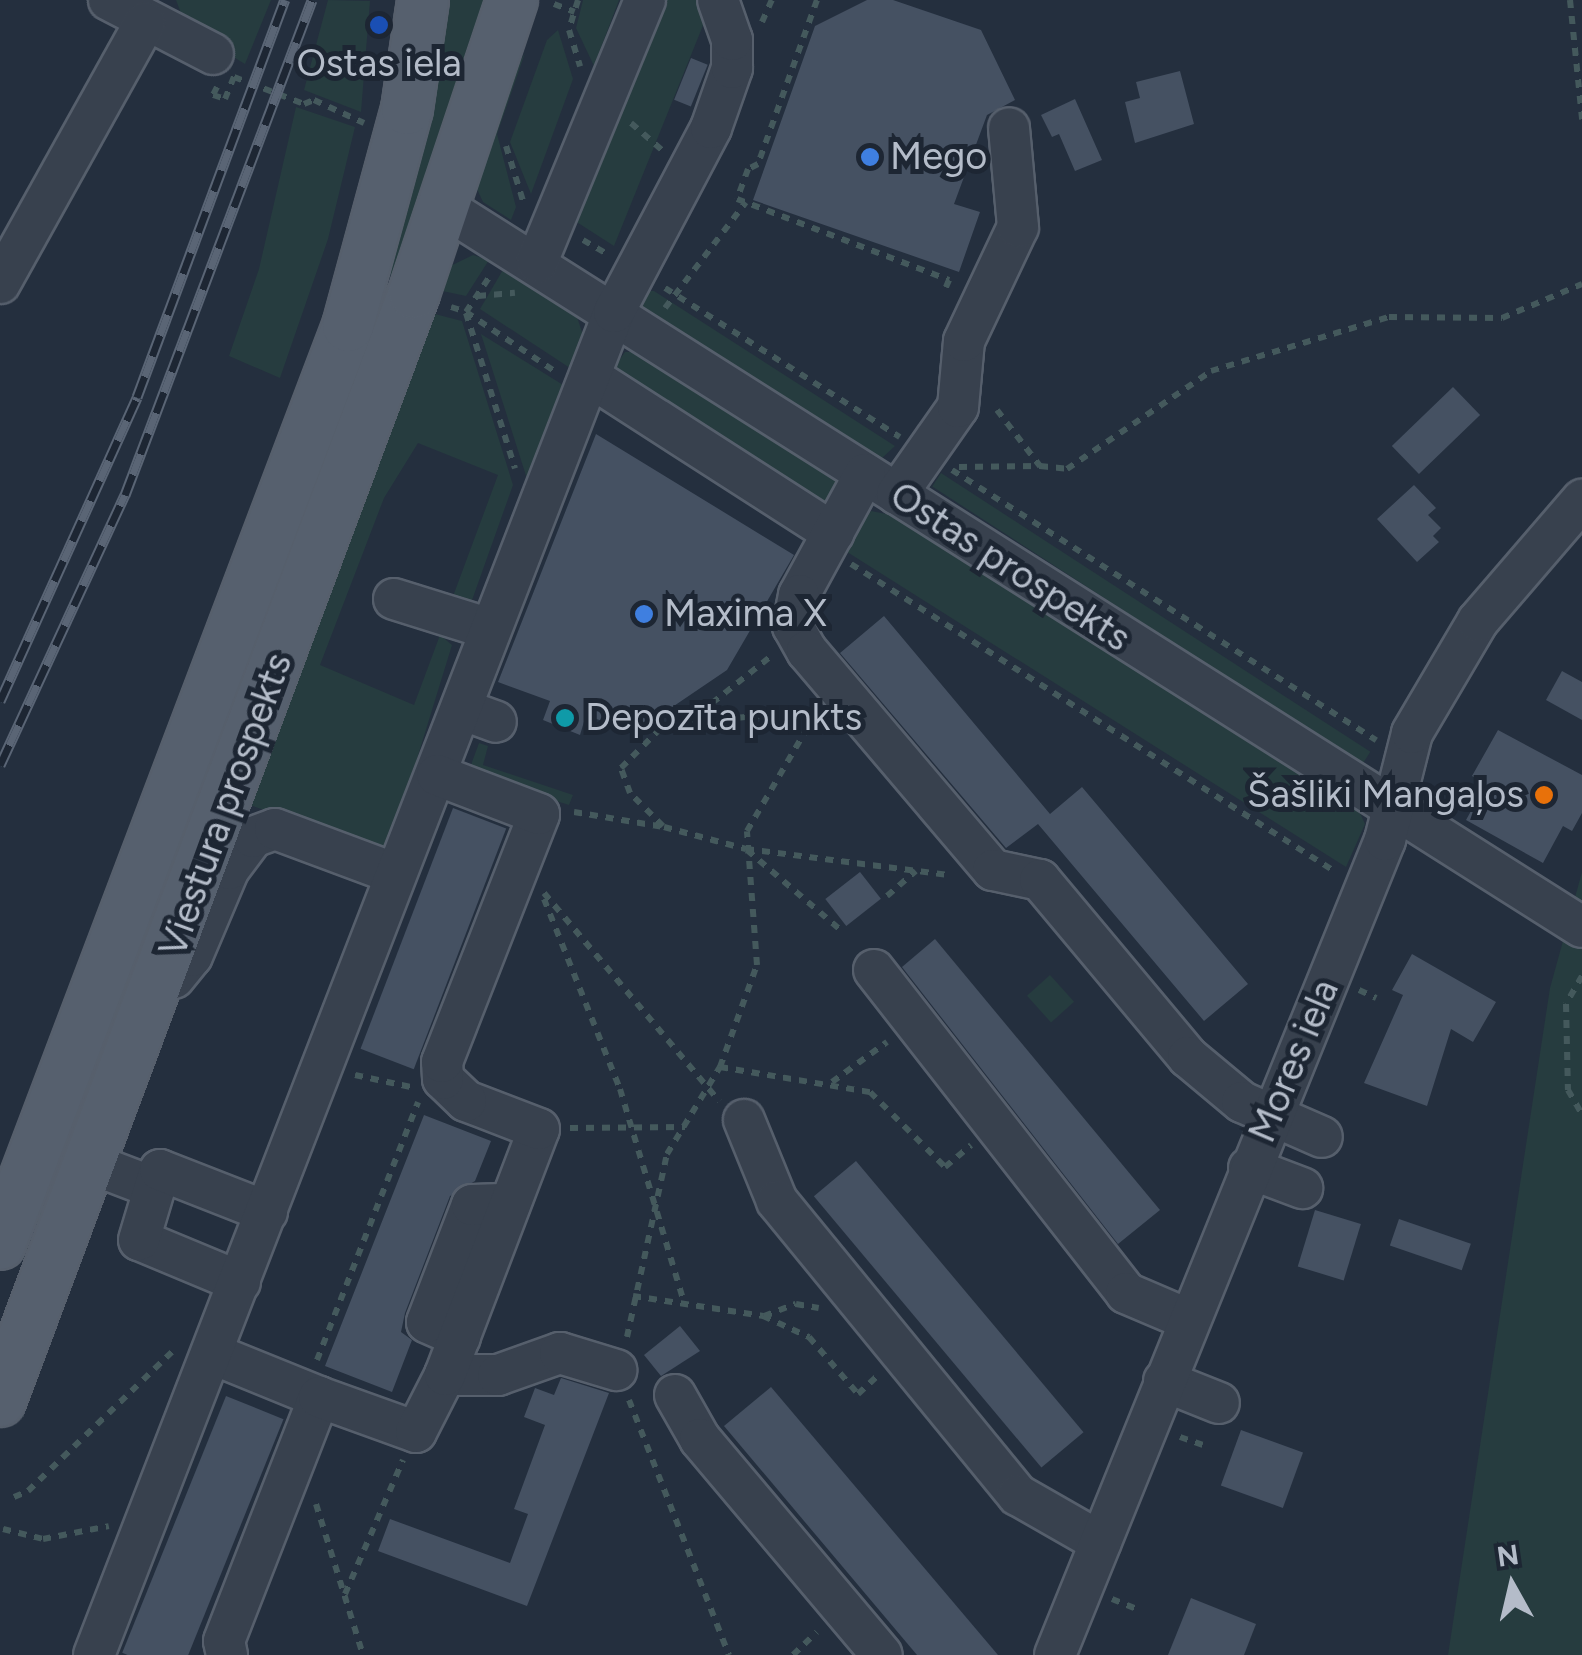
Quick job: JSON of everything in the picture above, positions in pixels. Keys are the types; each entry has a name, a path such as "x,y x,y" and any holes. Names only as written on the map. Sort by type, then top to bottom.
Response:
{"main road":[{"name":"Viestura prospekts","path":"0,1244 348,326 387,117 423,0"},
{"name":"Viestura prospekts","path":"0,1401 153,1005 414,294 439,204 542,6"}],"street":[{"path":"109,0 224,66"},
{"path":"537,262 645,0"},
{"path":"94,1655 436,775 478,715 490,629 589,386 614,312 710,128 732,68 732,40 718,0"},
{"path":"0,283 145,22"},
{"path":"1008,128 1018,227 964,340 958,406 829,540 798,595 793,626 831,701 994,870 1040,880 1188,1057 1242,1102 1322,1137"},
{"name":"Ostas prospekts","path":"439,204 537,262 1390,810 1582,927"},
{"path":"589,386 829,540"},
{"name":"Mores iela","path":"1055,1655 1270,1115 1366,891 1402,757 1478,622 1582,500"},
{"path":"394,599 490,629"},
{"path":"213,1354 416,1432 460,1337 539,1129 466,1101 443,1079 442,1062 533,829 436,775"},
{"path":"153,1005 192,956 229,869 253,837 275,829 396,874"},
{"path":"874,970 1126,1293 1187,1319"},
{"path":"744,1120 778,1201 1018,1495 1100,1542"},
{"path":"92,1164 154,1188"},
{"path":"1249,1168 1302,1188"},
{"path":"240,1282 139,1240 160,1170 267,1212"},
{"path":"445,1375 498,1375 560,1353 623,1366"},
{"path":"1164,1381 1218,1403"},
{"path":"227,1655 224,1641 289,1472 312,1394"},
{"path":"674,1394 700,1439 882,1655"}],"path":[{"path":"817,0 758,164 748,169 737,199 950,280 942,295"},
{"path":"1570,0 1582,119"},
{"path":"542,6 575,12"},
{"path":"224,66 322,108 387,117"},
{"path":"504,138 527,206 522,217"},
{"path":"674,294 746,202"},
{"path":"571,232 610,256"},
{"path":"655,282 906,440"},
{"path":"1402,757 948,467 1067,469 1211,370 1389,317 1502,318 1582,284"},
{"path":"540,506 522,489 466,312 589,386"},
{"path":"997,410 1040,466"},
{"path":"829,540 1366,891"},
{"path":"688,723 761,668 793,626"},
{"path":"664,826 630,793 621,768 658,731 831,701"},
{"path":"728,1654 623,1366 633,1296 667,1154 720,1067 757,965 746,850 757,808 831,701"},
{"path":"684,1303 633,1126 542,891 533,829 556,809 664,826 746,850 979,879 994,870"},
{"path":"746,850 842,932"},
{"path":"888,896 916,870"},
{"path":"542,891 706,1090 744,1120"},
{"path":"1582,976 1566,1004 1568,1090 1582,1114"},
{"path":"831,1083 914,1022"},
{"path":"720,1067 870,1092 944,1167 994,1125"},
{"path":"312,1394 422,1090 344,1073"},
{"path":"539,1129 685,1127"},
{"path":"633,1296 762,1316 809,1336 858,1394 901,1354"},
{"path":"762,1316 796,1304 869,1315"},
{"path":"14,1497 28,1491 163,1355 182,1347 213,1354"},
{"path":"345,1594 411,1430"},
{"path":"1172,1434 1202,1445"},
{"path":"289,1472 304,1480 320,1511 363,1655"},
{"path":"2,1529 67,1538 150,1514"},
{"path":"1110,1598 1138,1610"}],"green space":[{"path":"176,0 271,0 245,64 187,29"},
{"path":"328,0 370,1 361,112 304,90"},
{"path":"446,0 490,0 392,275 387,274 437,82"},
{"path":"583,0 619,0 594,66 576,28"},
{"path":"655,0 705,0 708,13 614,246 575,221"},
{"path":"558,30 573,79 531,194 510,142 547,40"},
{"path":"525,53 497,134 516,207 511,220 483,202 476,187 494,106"},
{"path":"296,107 355,127 328,239 280,378 229,356 259,269"},
{"path":"473,255 489,260 466,296 433,289 440,271"},
{"path":"504,268 576,314 585,341 573,370 480,309"},
{"path":"649,291 895,446 881,459 642,307"},
{"path":"427,312 462,321 513,485 471,603 452,599 498,475 418,443 384,498 320,665 414,705 440,635 452,645 392,840 381,850 247,804"},
{"path":"481,334 568,388 528,482"},
{"path":"625,352 635,352 846,483 820,512 613,369"},
{"path":"941,473 1370,752 1362,765 932,486"},
{"path":"871,511 896,516 1359,811 1365,824 1346,867 844,550"},
{"path":"479,743 488,746 483,765 573,795 569,805 468,773"},
{"path":"1582,872 1582,1655 1448,1655 1550,988"},
{"path":"1050,975 1074,1002 1051,1022 1027,996"}],"building":[{"name":"Mego","path":"867,0 893,0 981,30 1015,100 987,115 954,204 980,212 959,272 753,200 815,26"},
{"path":"691,58 708,65 691,106 674,100"},
{"path":"1180,71 1194,124 1135,143 1125,102 1140,98 1136,82"},
{"path":"1075,99 1102,160 1075,171 1059,134 1052,137 1041,115"},
{"path":"1453,387 1480,415 1419,474 1392,446"},
{"name":"Maxima X","path":"596,434 794,555 727,670 634,733 586,715 580,735 543,720 550,701 498,682"},
{"path":"1414,485 1436,508 1428,515 1441,528 1433,536 1439,542 1417,562 1377,519"},
{"path":"884,616 1050,814 1082,787 1248,984 1204,1021 1038,824 1006,848 840,653"},
{"name":"Šašliki Mangaļos","path":"1562,671 1582,682 1582,720 1546,700"},
{"name":"Šašliki Mangaļos","path":"1498,730 1582,775 1582,813 1572,831 1563,826 1543,863 1466,820 1486,784 1472,776"},
{"path":"453,808 506,828 414,1069 361,1049"},
{"path":"860,872 881,899 846,926 825,899"},
{"path":"935,939 1160,1210 1118,1244 902,967"},
{"path":"1412,954 1496,1002 1473,1042 1451,1029 1427,1106 1364,1083 1403,995 1392,990"},
{"path":"424,1115 491,1141 475,1181 450,1196 405,1313 401,1332 412,1340 392,1392 325,1366"},
{"path":"856,1161 1084,1432 1041,1468 814,1196"},
{"path":"1315,1210 1361,1224 1344,1280 1298,1266"},
{"path":"1399,1219 1471,1244 1462,1270 1390,1245"},
{"path":"680,1326 700,1351 661,1376 644,1355"},
{"path":"561,1378 609,1393 527,1606 378,1551 390,1519 510,1563 528,1514 514,1509 545,1425 524,1417 535,1388 554,1395"},
{"path":"771,1387 998,1655 917,1655 724,1426"},
{"path":"226,1396 283,1419 188,1655 122,1653"},
{"path":"1241,1430 1303,1453 1283,1508 1221,1485"},
{"path":"1191,1598 1256,1624 1244,1655 1168,1655"}],"railway":[{"path":"0,701 137,397 285,0"},
{"path":"0,765 125,495 312,0"}],"place":[{"name":"Ostas iela","path":"379,25"},
{"name":"Mego","path":"870,157"},
{"name":"Maxima X","path":"644,614"},
{"name":"Depozīta punkts","path":"565,718"},
{"name":"Šašliki Mangaļos","path":"1544,795"}]}
